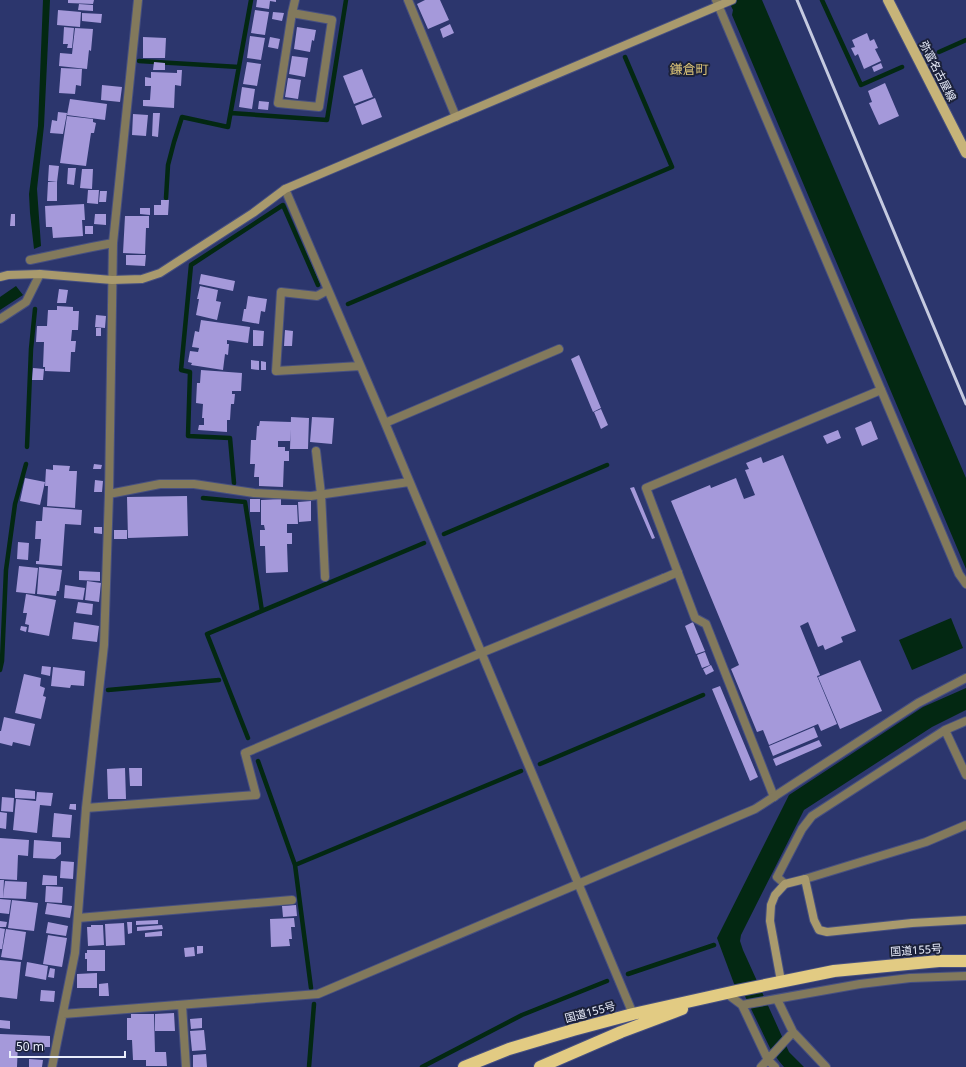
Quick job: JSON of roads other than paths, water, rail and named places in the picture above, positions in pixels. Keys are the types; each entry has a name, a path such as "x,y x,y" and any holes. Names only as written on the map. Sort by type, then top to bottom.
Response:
{"highway":[{"name":"国道155号","path":"464,1067 509,1049 572,1030 633,1014 766,984 834,971 939,961 966,961"},
{"name":"国道155号","path":"540,1067 621,1032 732,992"}],"main road":[{"name":"弥富名古屋線","path":"888,0 966,153"}],"street":[{"path":"52,1067 75,953 86,808 104,645 109,494 113,243 138,0"},
{"path":"292,14 332,20 319,107 278,103 294,0"},
{"path":"408,0 456,117"},
{"path":"0,277 8,275 40,274 112,280 142,279 160,273 252,213 285,189 456,117 717,3 730,1"},
{"path":"717,3 959,574 966,584"},
{"path":"285,189 633,1014"},
{"path":"30,260 113,243"},
{"path":"0,319 26,302 40,274"},
{"path":"328,290 316,296 280,292 276,371 360,366"},
{"path":"385,423 559,349"},
{"path":"774,797 706,624 695,618 646,488 881,390"},
{"path":"316,450 321,494 324,577"},
{"path":"109,494 160,484 194,484 254,493 311,496 409,482"},
{"path":"86,808 256,795 245,753 481,653 678,572"},
{"path":"63,1014 318,994 755,809 918,703 966,678"},
{"path":"785,884 777,877 802,829 812,816 945,730 966,721"},
{"path":"945,730 966,775"},
{"path":"781,981 770,921 771,905 775,895 785,884 926,842 966,825"},
{"path":"805,879 814,920 819,930 827,932 912,923 966,920"},
{"path":"78,918 292,900"},
{"path":"742,1005 860,984 910,978 966,976"},
{"path":"732,992 742,1005 768,1060 775,1067"},
{"path":"777,999 793,1032 826,1067"},
{"path":"182,1005 186,1067"},
{"path":"761,1067 793,1032"}],"waterway":[{"path":"166,198 168,165 182,117 228,127 251,0"},
{"path":"231,113 327,120 346,0"},
{"path":"822,0 861,85 902,67"},
{"path":"939,52 966,40"},
{"path":"348,304 672,167 625,57"},
{"path":"139,61 239,67"},
{"path":"234,483 230,438 188,436 190,372 181,370 191,265 283,205 318,285"},
{"path":"27,447 31,349 35,309"},
{"path":"0,670 2,661 6,570 15,504 26,464"},
{"path":"444,534 607,465"},
{"path":"203,498 245,502 262,611"},
{"path":"248,738 207,634 424,543"},
{"path":"108,690 219,680"},
{"path":"540,764 703,695"},
{"path":"258,761 295,865 311,988"},
{"path":"295,865 521,771"},
{"path":"628,974 714,945"},
{"path":"422,1067 522,1015 607,981"},
{"path":"309,1067 314,1004"}],"railway":[{"path":"797,0 966,404"}],"district":[{"name":"鎌倉町","path":"689,69"}]}
